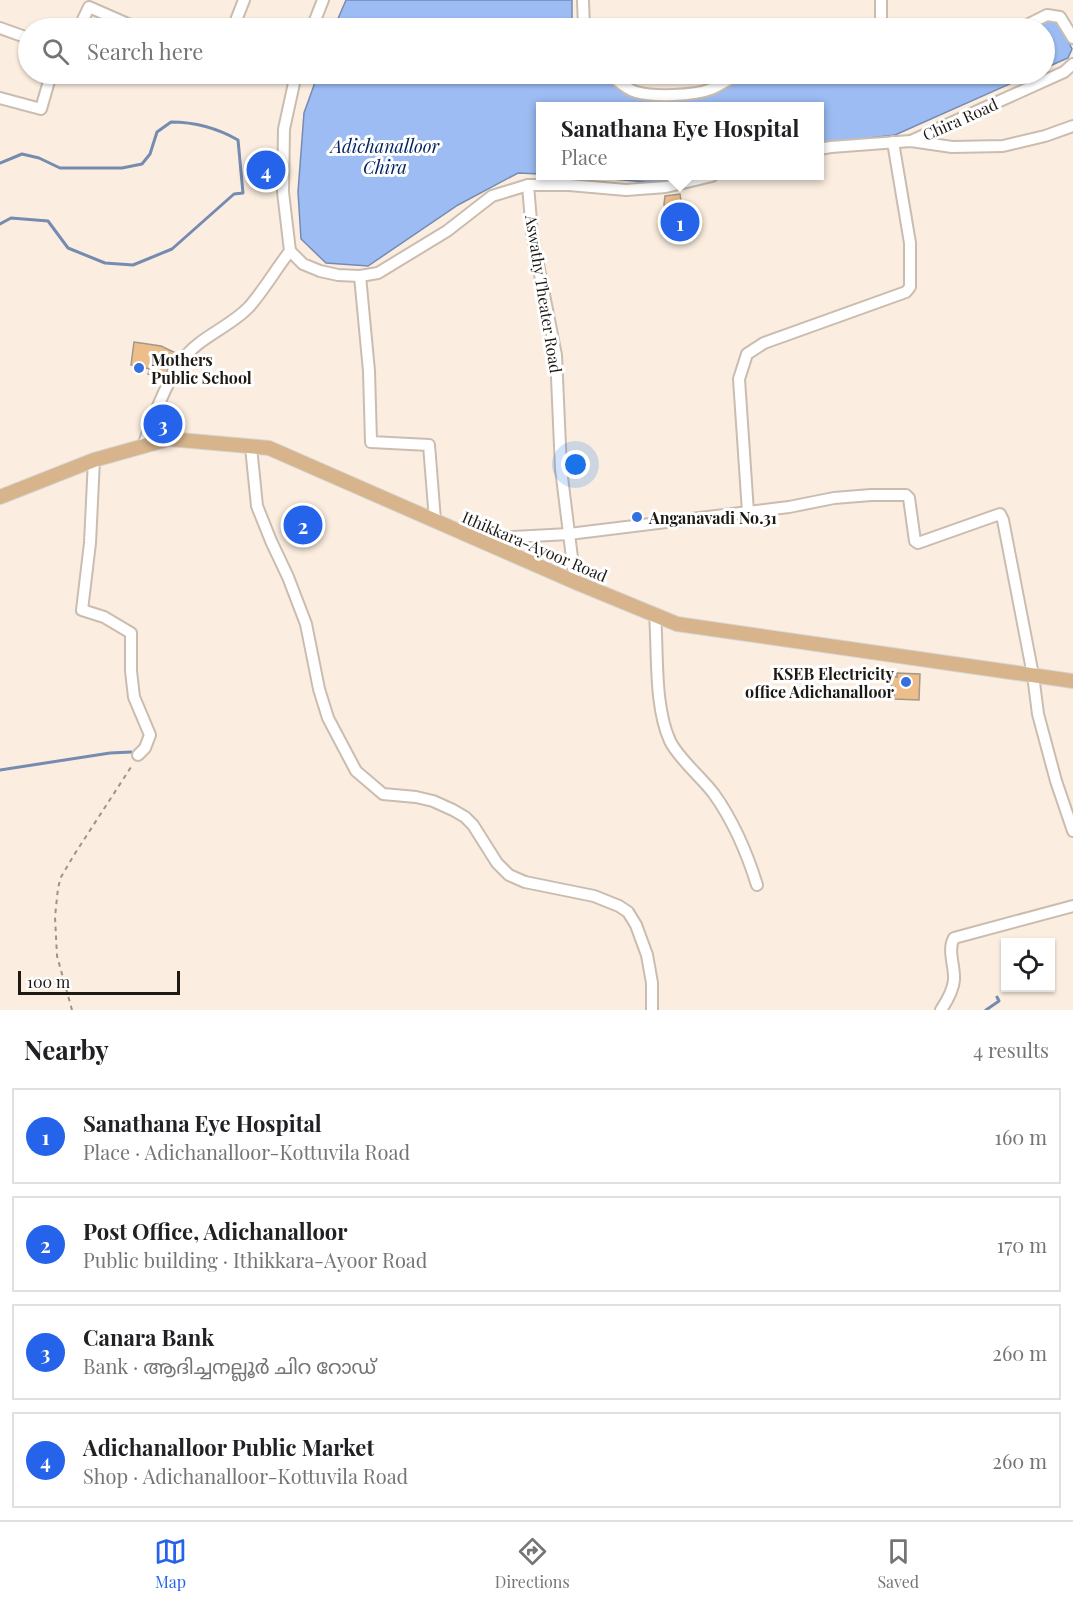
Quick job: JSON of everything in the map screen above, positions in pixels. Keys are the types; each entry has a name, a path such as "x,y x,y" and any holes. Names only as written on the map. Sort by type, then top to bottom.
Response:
{"main road":[{"name":"Ithikkara-Ayoor Road","path":"0,497 94,460 169,439 269,448 575,582 677,624 1073,681"}],"street":[{"path":"237,18 244,0"},
{"path":"316,18 323,0"},
{"path":"583,0 584,18"},
{"path":"881,0 881,18"},
{"path":"84,18 89,7 114,18"},
{"path":"1041,18 1047,15 1060,17 1073,38"},
{"path":"0,28 18,34"},
{"name":"Chira Road","path":"1055,76 1071,68 1073,64"},
{"path":"0,98 41,110 48,84"},
{"path":"294,84 284,129 283,192 290,251 303,264 320,272 360,276 378,273 447,231 492,196 528,184 626,190 666,187 695,180"},
{"path":"623,84 635,92 665,95 700,92 720,84"},
{"name":"Chira Road","path":"911,141 1037,84"},
{"path":"824,149 911,141 952,147 1003,146 1045,136 1073,126"},
{"path":"748,512 739,380 747,354 764,343 906,292 910,287 910,243 893,142"},
{"name":"Aswathy Theater Road","path":"528,184 534,243 556,355 561,470 575,582"},
{"path":"143,446 156,411 180,362 215,331 248,308 290,251"},
{"path":"360,276 369,371 371,442 429,445 435,520"},
{"path":"251,447 257,506 306,624 319,689 328,718 356,771 383,794 433,801 465,817 473,825 497,863 509,875 525,882 594,896 628,912 636,925 647,955 652,983 652,1010"},
{"path":"94,460 90,543 82,609 104,616 131,633 134,697 150,735 145,748 138,756"},
{"path":"477,539 569,534 871,495 906,495 909,498 915,541 918,543 1000,514 1003,520 1038,714 1056,781 1073,831"},
{"path":"655,614 659,695 671,743 714,794 731,820 746,850 757,885"},
{"path":"941,1010 952,991 954,981 951,945 954,938 1073,906"}],"path":[{"path":"72,1010 57,956 55,917 58,888 61,877 74,855 138,756"}],"water":[{"path":"346,0 572,0 572,18 338,18"},
{"path":"1055,22 1060,24 1072,49 1068,58 1055,64"},
{"name":"Adichanalloor Chira","path":"314,84 617,84 645,98 704,95 729,84 1010,84 895,135 824,144 824,102 536,102 536,174 518,173 458,205 368,266 326,263 301,239 298,192 304,113"},
{"path":"623,180 671,180 658,183"}],"building":[{"path":"680,194 681,201 685,201 688,216 692,215 694,228 688,229 690,238 670,241 664,204 665,196"},
{"path":"134,342 161,346 178,354 163,378 148,374 150,369 131,365"},
{"name":"KSEB Electricity office Adichanalloor","path":"897,673 920,674 919,700 894,699 895,687 891,687 892,676 897,677"}],"waterway":[{"path":"0,163 22,154 39,158 60,168 122,168 142,164 150,154 157,132 171,122 189,123 214,129 238,140 243,193 234,194 172,249 133,265 105,263 68,248 48,221 11,218 0,224"},
{"path":"0,770 110,753 131,752"},
{"path":"986,1010 999,1001 997,997"}],"place":[{"name":"Adichanalloor Public Market","path":"266,170"},
{"name":"Sanathana Eye Hospital","path":"680,222"},
{"name":"Mothers Public School","path":"139,368"},
{"name":"Canara Bank","path":"163,424"},
{"name":"Anganavadi No.31","path":"637,517"},
{"name":"Post Office, Adichanalloor","path":"303,525"},
{"name":"KSEB Electricity office Adichanalloor","path":"906,682"}]}
